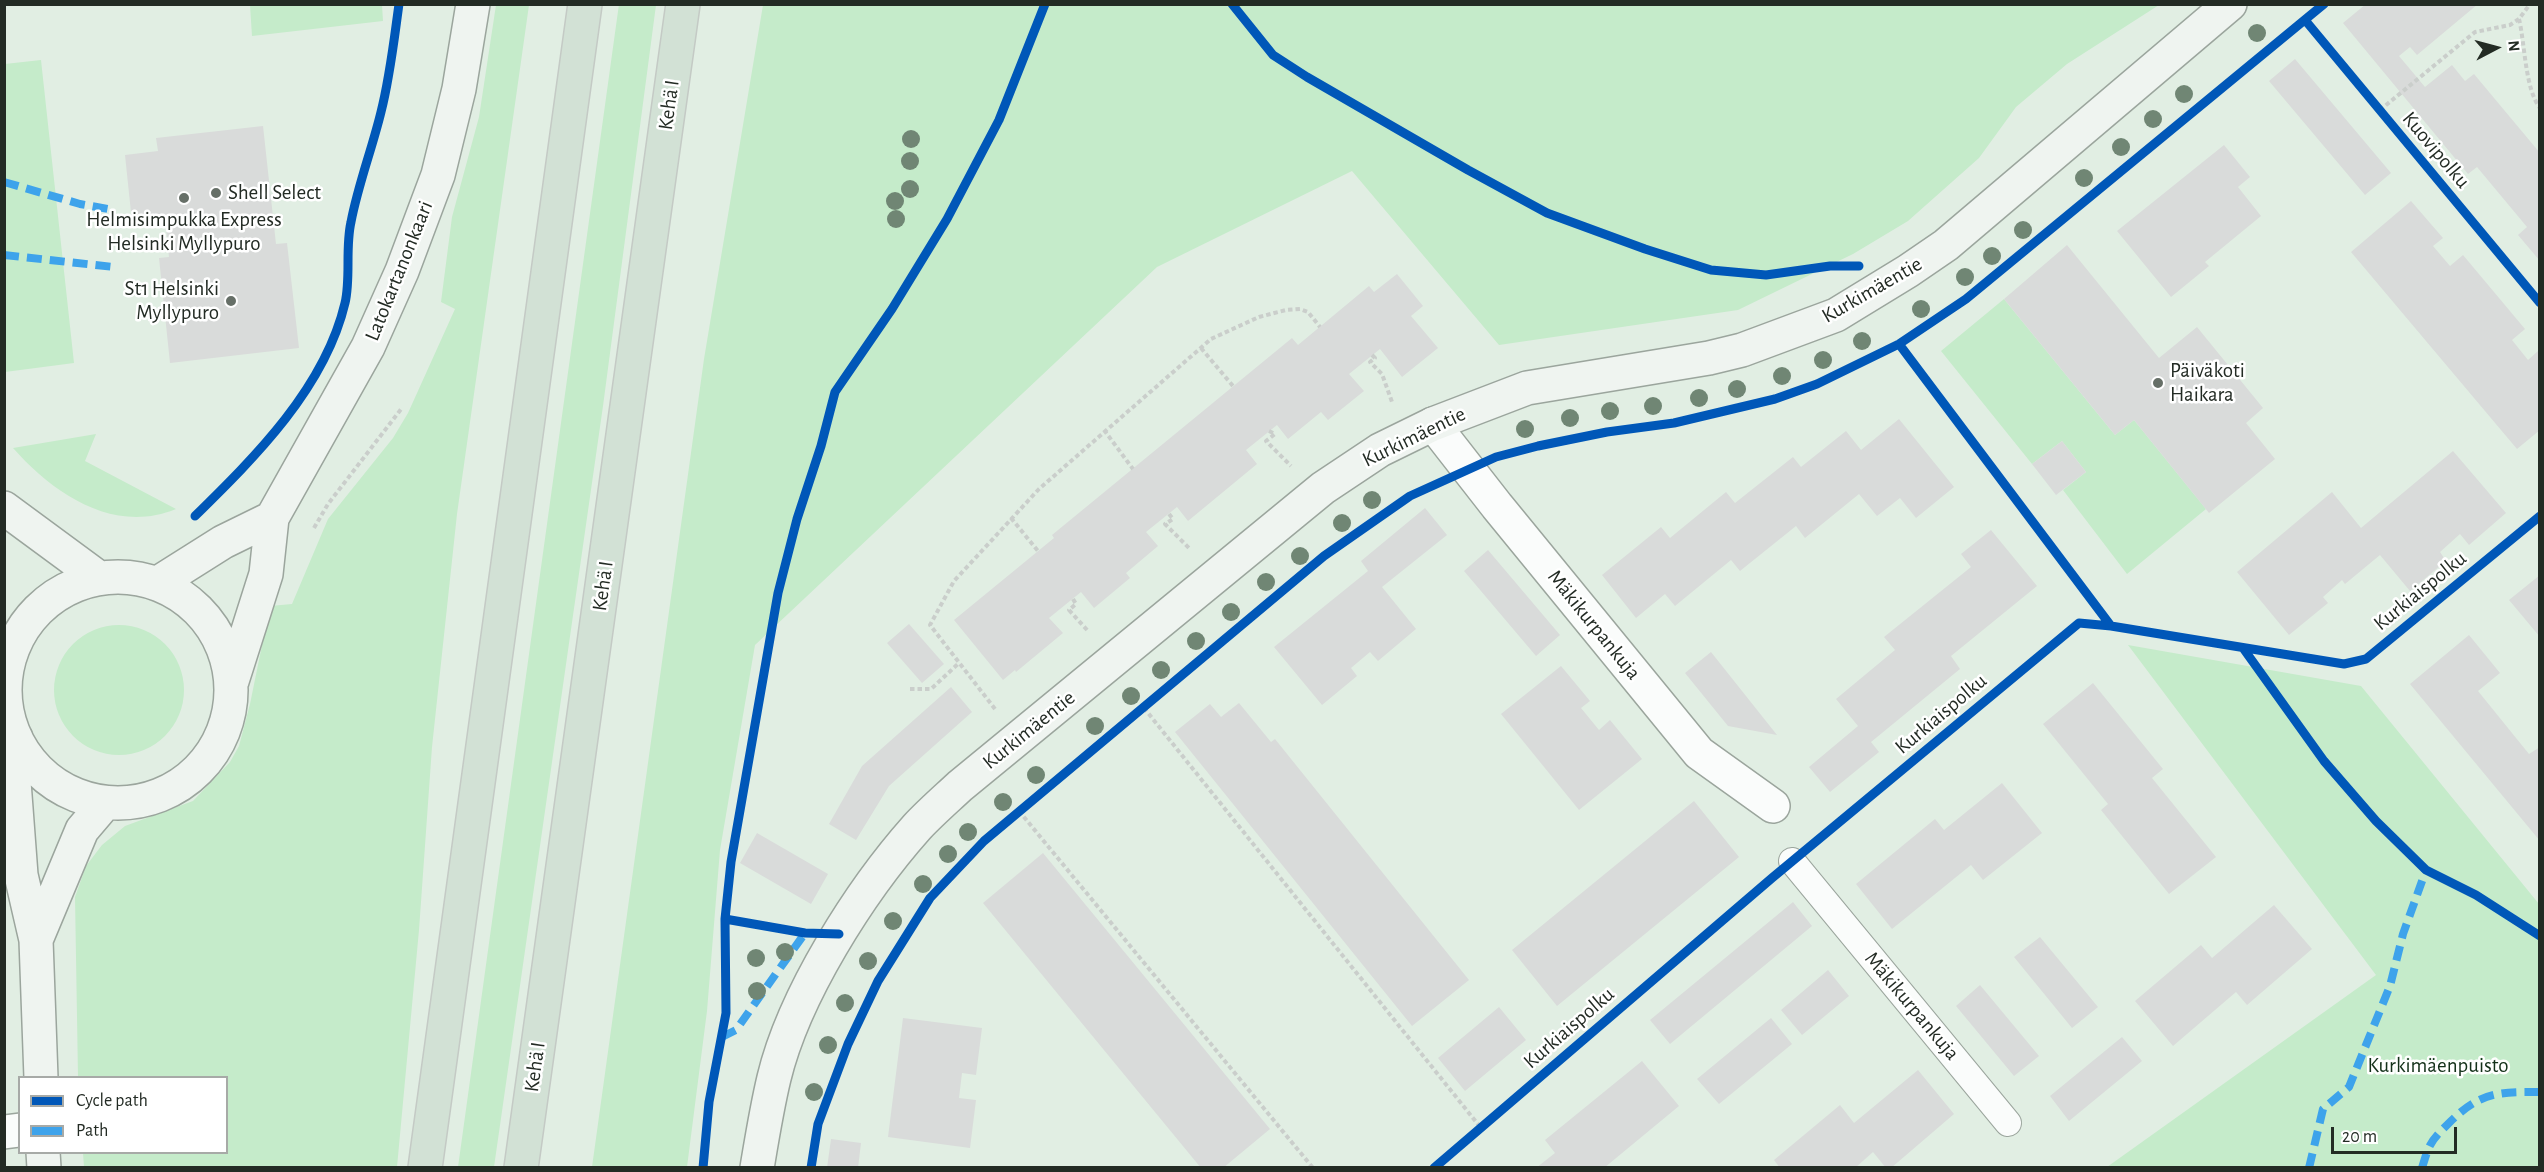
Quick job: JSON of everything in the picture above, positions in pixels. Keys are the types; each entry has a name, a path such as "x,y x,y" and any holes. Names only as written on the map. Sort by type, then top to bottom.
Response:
{"highway":[{"path":"425,1167 585,4"},
{"name":"Kehä I","path":"521,1167 683,4"}],"street":[{"name":"Latokartanonkaari","path":"232,681 266,574 272,518 368,347 402,271 438,175 459,89 473,4"},
{"name":"Kurkimäentie","path":"757,1167 774,1077 802,1000 839,934 876,878 918,826 960,786 1323,488 1380,450 1433,424 1527,388 1709,358 1742,350 1836,315 1946,245 2230,4"},
{"name":"Mäkikurpankuja","path":"1433,424 1699,753 1773,806"},
{"path":"4,508 99,578"},
{"path":"158,583 223,542 272,518"},
{"path":"119,576 158,583 178,593 195,606 209,622 220,640 228,660 232,681 232,701 228,721 221,740 197,772 182,784 144,801 105,803 83,798 61,788 43,775 27,758 16,738 5,700 5,680 14,645 28,621 48,601 72,586 99,578 119,576"},
{"path":"4,614 14,645"},
{"path":"16,738 14,782 21,875 36,940 41,1076"},
{"path":"36,940 82,830 105,803"}],"lane":[{"name":"Mäkikurpankuja","path":"1792,861 2008,1123"}],"path":[{"path":"2380,110 2475,32 2497,29 2519,19 2530,4"},
{"path":"2519,19 2528,73 2536,104 2540,108"},
{"path":"1002,717 930,625 954,581 1039,489 1211,339 1228,329 1259,317 1287,310 1300,309 1308,312 1320,327"},
{"path":"1201,348 1233,386"},
{"path":"1372,355 1375,358 1370,362 1382,375 1395,410"},
{"path":"310,535 328,504 402,408"},
{"path":"1104,430 1133,468"},
{"path":"1269,431 1275,434 1266,441 1298,472"},
{"path":"1169,514 1173,519 1165,524 1196,555"},
{"path":"1011,518 1038,551"},
{"path":"1073,599 1076,604 1069,610 1089,632"},
{"path":"910,688 931,689 959,663"},
{"path":"1135,716 1153,701"},
{"path":"1144,708 1477,1131 1490,1120"},
{"path":"1010,819 1028,804"},
{"path":"1019,811 1313,1167"}],"green space":[{"path":"619,4 656,5 603,406 494,1167 458,1167"},
{"path":"763,4 2159,5 2067,64 2016,107 1979,158 1908,221 1853,254 1738,310 1499,345 1352,171 1157,267 755,645 720,850 707,1011 687,1167 592,1167 704,359"},
{"path":"250,5 382,5 383,21 252,36"},
{"path":"496,5 529,5 457,514 432,747 419,930 397,1167 84,1167 83,1154 228,1154 228,1076 78,1076 75,897 86,866 102,845 125,826 193,801 230,762 239,746 270,606 292,604 328,519 393,438 408,413 455,309 441,302 452,217 479,117"},
{"path":"41,60 74,363 5,372 5,64"},
{"path":"2004,299 2115,435 2134,420 2206,509 2127,574 2063,490 2086,472 2062,441 2032,464 1941,351"},
{"path":"96,434 85,461 176,509 153,516 130,517 107,513 66,494 46,480 13,448"},
{"path":"119,625 144,630 165,644 179,665 184,690 179,715 165,736 144,750 119,755 94,750 73,736 59,715 54,690 59,665 73,644 94,630"},
{"name":"Kurkimäenpuisto","path":"2128,645 2361,686 2539,904 2539,1167 2107,1167 2376,975"}],"building":[{"path":"2366,4 2478,4 2417,55 2410,47 2399,56 2425,87 2452,65 2465,81 2474,74 2540,153 2540,261 2518,235 2527,227 2477,167 2468,174 2343,23"},
{"path":"2295,59 2391,173 2365,195 2269,81"},
{"path":"263,126 276,244 287,243 299,348 170,363 159,258 169,257 165,218 132,222 125,155 158,151 156,138"},
{"path":"2224,145 2250,177 2238,187 2261,216 2205,262 2209,266 2171,297 2117,231"},
{"path":"2411,201 2443,238 2433,246 2450,266 2463,255 2525,329 2512,340 2528,360 2538,351 2540,353 2540,430 2517,449 2351,252"},
{"name":"Päiväkoti Haikara","path":"2067,245 2159,358 2197,327 2263,408 2246,423 2275,459 2209,513 2134,420 2115,435 2004,299"},
{"path":"1397,274 1423,306 1411,316 1438,348 1402,377 1380,349 1349,374 1364,391 1328,420 1321,412 1288,439 1277,425 1246,450 1257,464 1188,521 1177,507 1146,532 1158,546 1126,573 1130,578 1094,608 1081,592 1049,618 1063,633 1003,680 954,620 1054,538 1052,535 1292,338 1298,345 1369,286 1374,292"},
{"path":"1899,419 1954,487 1916,518 1900,498 1877,516 1859,494 1805,538 1796,526 1740,571 1731,560 1675,606 1665,594 1636,618 1602,575 1661,527 1670,538 1726,492 1735,503 1793,457 1801,467 1846,431 1861,450"},
{"path":"2062,441 2086,472 2056,495 2032,464"},
{"path":"2453,451 2506,513 2469,545 2460,534 2440,552 2446,561 2410,591 2380,555 2345,584 2342,580 2323,597 2328,603 2289,635 2237,572 2332,492 2361,528"},
{"path":"1425,508 1447,535 1382,587 1416,629 1378,661 1370,652 1351,668 1357,676 1322,705 1274,647 1368,571 1361,561"},
{"path":"1991,530 2037,586 1951,656 1960,669 1871,742 1879,752 1830,792 1809,767 1858,726 1836,699 1895,650 1884,637 1971,567 1961,554"},
{"path":"1488,550 1560,635 1536,656 1464,571"},
{"path":"2540,575 2540,637 2509,600"},
{"path":"909,624 944,664 922,683 887,643"},
{"path":"2469,635 2500,673 2478,691 2529,754 2540,747 2540,841 2410,684"},
{"path":"1711,652 1777,735 1728,726 1685,673"},
{"path":"1561,666 1590,701 1581,708 1599,730 1610,720 1642,759 1579,810 1501,714"},
{"path":"2093,683 2163,769 2152,778 2216,857 2169,894 2101,810 2108,804 2043,724"},
{"path":"951,687 972,712 889,786 856,840 829,824 862,766"},
{"path":"1239,703 1271,742 1275,739 1469,980 1412,1026 1175,732 1210,704 1221,717"},
{"path":"2002,783 2042,833 1983,880 1971,865 1892,929 1856,884 1935,819 1944,830"},
{"path":"1694,801 1739,857 1557,1006 1512,950"},
{"path":"757,833 828,874 811,904 740,863"},
{"path":"1043,853 1270,1129 1223,1168 1201,1168 983,903"},
{"path":"1793,902 1812,926 1670,1044 1650,1020"},
{"path":"2274,905 2312,949 2247,1005 2236,992 2173,1046 2135,1001 2201,945 2212,958"},
{"path":"2040,937 2098,1007 2072,1028 2014,957"},
{"path":"1828,970 1849,996 1802,1035 1781,1010"},
{"path":"1980,985 2039,1056 2014,1076 1956,1006"},
{"path":"1499,1007 1526,1040 1465,1091 1438,1058"},
{"path":"903,1018 982,1028 976,1075 962,1073 959,1098 976,1100 970,1148 888,1137"},
{"path":"1771,1018 1792,1044 1719,1104 1697,1079"},
{"path":"2122,1037 2142,1061 2069,1121 2050,1096"},
{"path":"1642,1061 1679,1106 1604,1168 1536,1168 1555,1153 1545,1140"},
{"path":"1918,1070 1954,1114 1891,1168 1886,1168 1873,1152 1855,1168 1780,1168 1774,1160 1840,1105 1854,1123"},
{"path":"831,1139 861,1143 858,1168 827,1168"}],"marked path":[{"path":"4,182 80,204 108,209"},
{"path":"4,255 114,267"},
{"path":"2309,1168 2323,1109 2349,1087 2390,986 2403,934 2426,870"},
{"path":"722,1037 736,1030 805,933"},
{"path":"2422,1168 2429,1147 2435,1138 2472,1104 2501,1094 2540,1092"}],"cycle path":[{"path":"195,516 241,470 285,419 322,364 335,334 347,293 348,242 351,222 384,99 399,4"},
{"path":"703,1168 709,1102 726,1013 725,919 731,862 778,593 797,519 821,446 835,392 892,309 947,219 999,120 1045,4"},
{"path":"1232,4 1273,55 1468,170 1547,213 1645,249 1711,270 1766,275 1830,266 1859,266"},
{"path":"811,1168 818,1124 848,1044 878,981 930,898 984,841 1324,556 1410,496 1496,457 1607,432 1674,423 1775,399 1817,384 1899,344 1966,299 2324,4"},
{"name":"Kuovipolku","path":"2305,20 2540,303"},
{"path":"1899,344 2111,626"},
{"name":"Kurkiaispolku","path":"1434,1168 1772,878 2079,623 2111,626 2344,664 2366,659 2540,516"},
{"path":"2243,648 2324,761 2376,821 2426,870 2476,895 2540,936"},
{"path":"725,919 805,933 839,934"}],"place":[{"name":"Shell Select","path":"216,193"},
{"name":"Helmisimpukka Express Helsinki Myllypuro","path":"184,198"},
{"name":"St1 Helsinki Myllypuro","path":"231,301"},
{"name":"Päiväkoti Haikara","path":"2158,383"}]}
